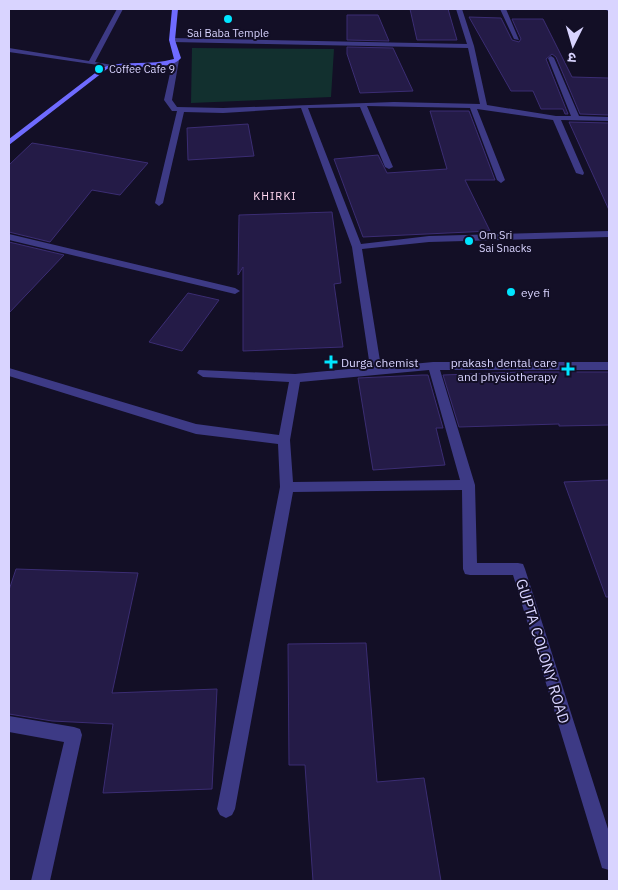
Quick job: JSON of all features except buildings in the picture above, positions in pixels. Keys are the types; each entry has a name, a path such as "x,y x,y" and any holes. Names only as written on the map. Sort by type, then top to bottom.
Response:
{"street":[{"path":"91,64 120,9"},
{"path":"175,9 172,40 178,53 178,58 168,100 174,109 200,111 304,106 473,106 556,118 609,119"},
{"path":"459,9 471,46 484,107"},
{"path":"503,9 517,39"},
{"path":"172,40 471,46"},
{"path":"9,50 110,66 154,66 176,60"},
{"path":"550,58 576,118"},
{"path":"9,143 110,66"},
{"path":"304,106 357,247 376,372"},
{"path":"363,106 389,167"},
{"path":"473,106 501,180"},
{"path":"159,203 182,109"},
{"path":"556,118 580,172"},
{"path":"357,247 429,239 606,234 609,244"},
{"path":"9,237 235,292"},
{"path":"203,373 294,378 433,366 609,366"},
{"name":"GUPTA COLONY ROAD","path":"433,366 468,485 470,569 518,569 609,861"},
{"path":"9,372 196,429 284,440"},
{"path":"226,809 287,487 284,440 294,378"},
{"path":"287,487 468,485"},
{"path":"9,724 74,735 41,881"}],"green space":[{"path":"192,48 334,49 331,97 191,103"}],"place":[{"name":"Sai Baba Temple","path":"228,19"},
{"name":"Coffee Cafe 9","path":"99,69"},
{"name":"Om Sri Sai Snacks","path":"469,241"},
{"name":"eye fi","path":"511,292"},
{"name":"Durga chemist","path":"331,362"},
{"name":"prakash dental care and physiotherapy","path":"568,369"}],"district":[{"name":"KHIRKI","path":"275,196"}]}
